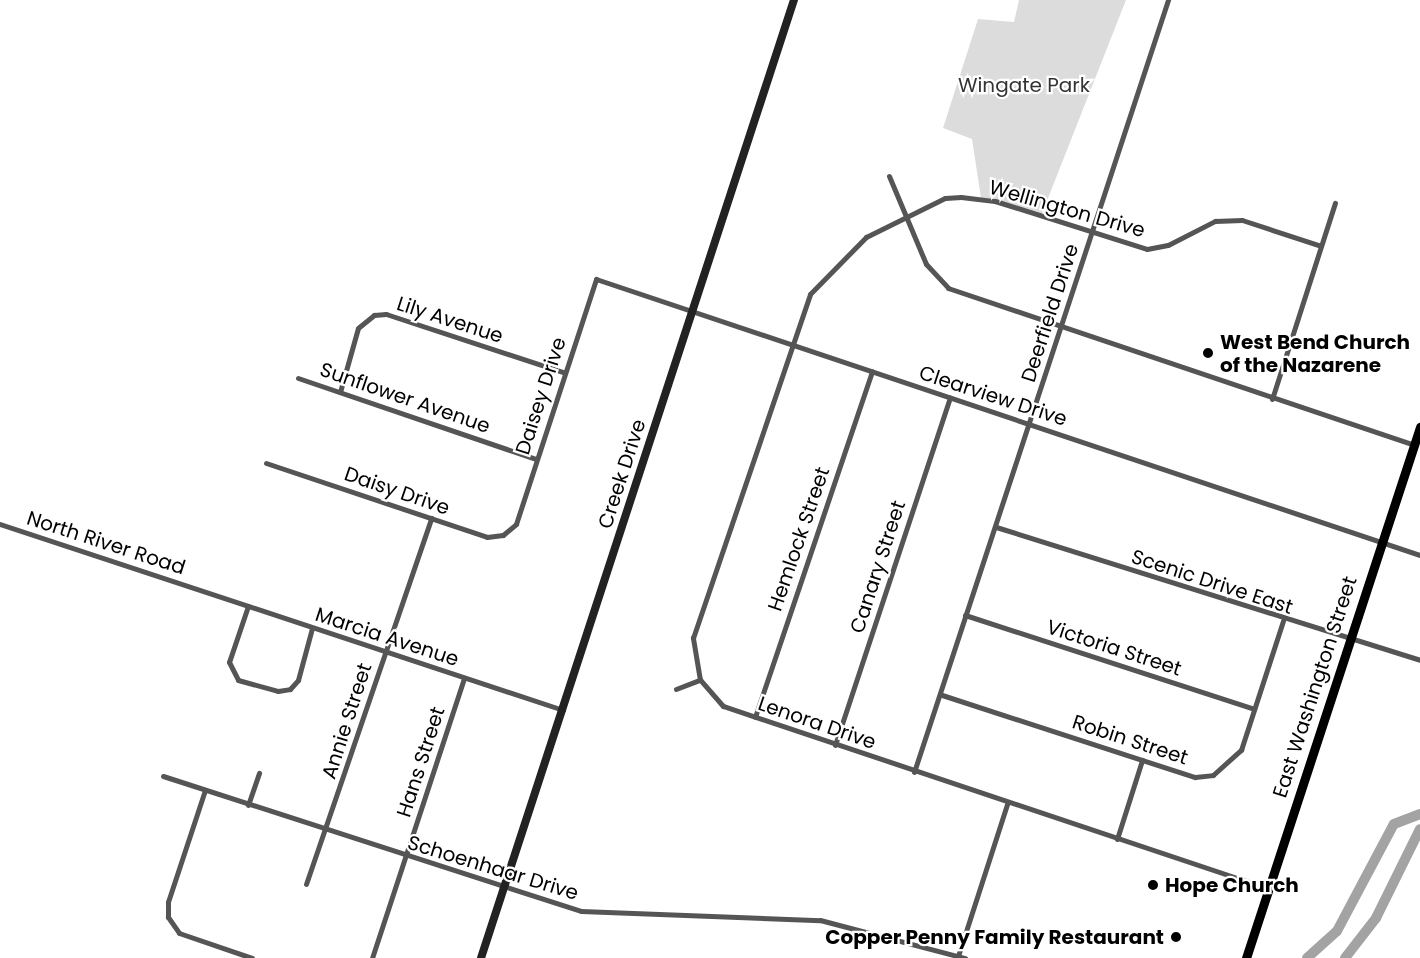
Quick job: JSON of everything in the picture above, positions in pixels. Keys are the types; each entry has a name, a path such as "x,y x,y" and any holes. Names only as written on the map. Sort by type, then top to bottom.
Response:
{"main road":[{"name":"East Washington Street","path":"1246,958 1270,889 1347,641 1420,427"}],"street":[{"name":"Creek Drive","path":"481,958 794,0"},
{"name":"Deerfield Drive","path":"914,772 942,694 965,615 1062,328 1168,0"},
{"path":"889,176 926,264 948,288 1414,445"},
{"name":"Wellington Drive","path":"790,344 810,294 840,258 906,216 945,198 981,198 1092,232 1158,249 1215,221 1242,220 1321,246"},
{"path":"1272,399 1335,203"},
{"name":"Clearview Drive","path":"596,279 1420,555"},
{"name":"Daisey Drive","path":"516,524 596,279"},
{"name":"Lily Avenue","path":"340,392 358,328 374,315 386,314 565,373"},
{"path":"676,689 700,680 693,638 790,344"},
{"name":"Hemlock Street","path":"755,717 872,371"},
{"name":"Sunflower Avenue","path":"298,378 536,459"},
{"name":"Canary Street","path":"835,745 950,398"},
{"name":"Daisy Drive","path":"266,463 487,537 503,535 516,524"},
{"name":"Annie Street","path":"306,884 431,518"},
{"name":"North River Road","path":"0,524 203,590"},
{"name":"Scenic Drive East","path":"996,527 1283,621 1420,660"},
{"name":"Marcia Avenue","path":"203,590 563,710"},
{"path":"248,606 229,662 238,680 278,691 290,688 298,680 312,628"},
{"name":"Victoria Street","path":"965,615 1254,709"},
{"name":"Robin Street","path":"942,694 1195,777 1213,775 1241,750 1283,621"},
{"name":"Hans Street","path":"372,958 464,678"},
{"name":"Lenora Drive","path":"700,680 723,706 1007,804 1270,889"},
{"path":"1117,839 1142,760"},
{"path":"249,805 259,773"},
{"name":"Schoenhaar Drive","path":"163,776 406,858 503,888 611,915 820,920 965,958"},
{"path":"205,790 168,902 168,917 178,933 252,958"},
{"path":"958,957 1007,804"}],"green space":[{"name":"Wingate Park","path":"1019,0 1126,0 1041,216 981,198 972,139 943,128 978,19 1014,22"}],"waterway":[{"path":"1307,958 1337,931 1394,824 1420,814"},
{"path":"1345,958 1376,918 1420,829"}],"place":[{"name":"West Bend Church of the Nazarene","path":"1208,353"},
{"name":"Hope Church","path":"1153,885"},
{"name":"Copper Penny Family Restaurant","path":"1176,937"}]}
